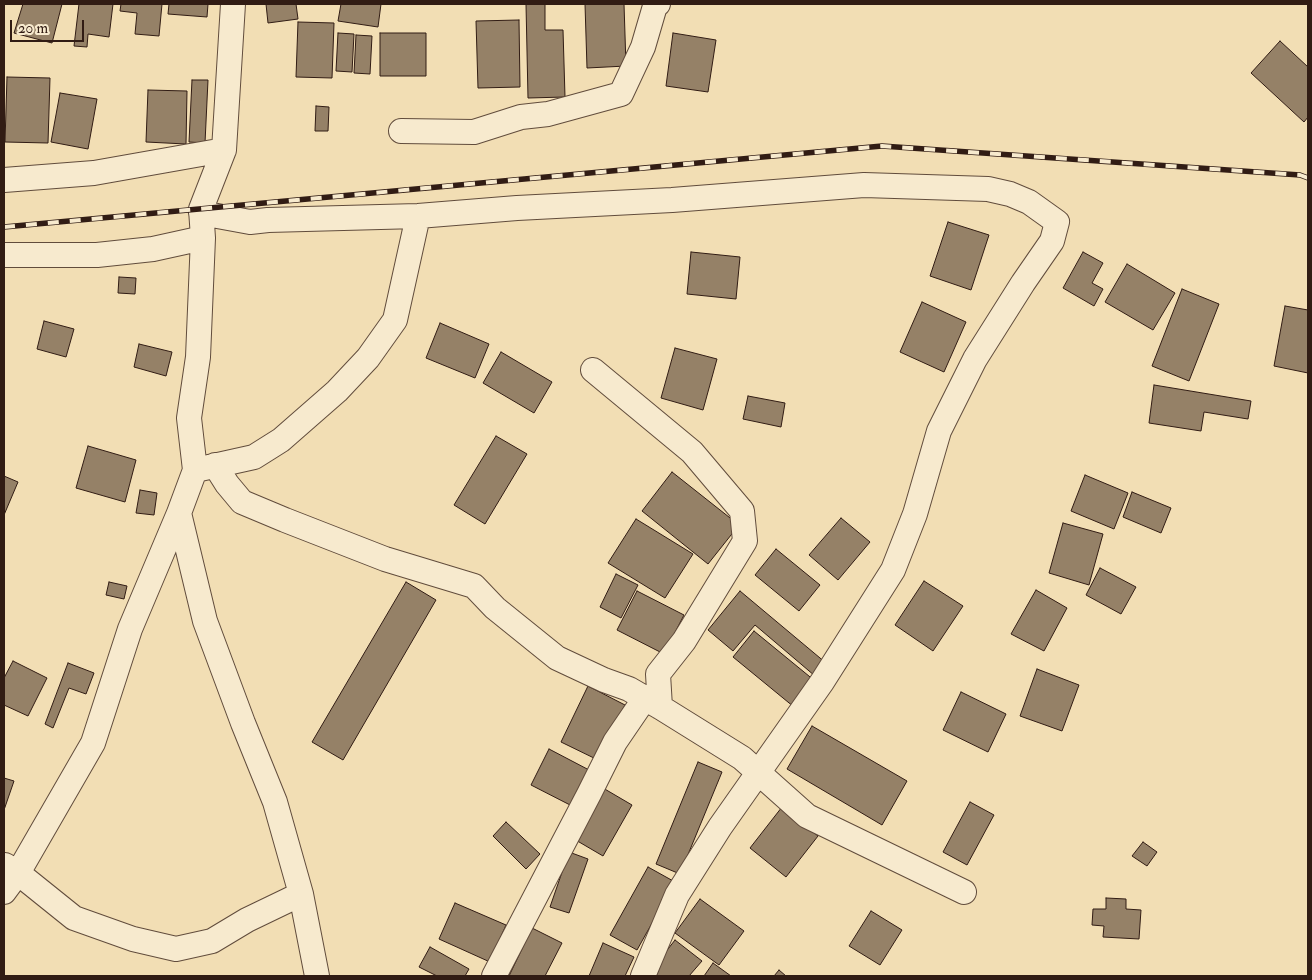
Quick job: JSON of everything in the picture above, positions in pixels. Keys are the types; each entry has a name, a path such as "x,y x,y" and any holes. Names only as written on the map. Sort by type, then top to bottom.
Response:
{"street":[{"path":"233,4 224,150 200,213 204,238 198,357 189,418 205,468 227,484 242,502 385,559 474,586 495,608 557,658 604,680 629,689 742,758 807,816 964,892"},
{"path":"401,131 474,132 520,117 548,114 621,94 643,48 655,6 658,4"},
{"path":"4,180 94,173 224,150"},
{"path":"200,213 250,222 418,216 517,208 672,200 864,185 988,189 1010,194 1029,202 1057,222 1052,241 975,359 939,430 915,514 893,570 822,682 720,827 677,895 643,976"},
{"path":"4,892 11,868 93,743 130,629 179,513 205,468 254,457 281,440 337,391 368,358 395,320 418,216"},
{"path":"4,254 97,255 152,249 204,238"},
{"path":"494,976 615,742 653,702 658,674 684,640 745,541 742,511 692,452 593,370"},
{"path":"179,513 205,620 243,723 276,802 301,894 317,976"},
{"path":"11,868 74,918 133,939 176,949 212,941 247,920 301,894"}],"building":[{"path":"23,4 62,4 52,43 14,33"},
{"path":"79,4 113,4 109,37 88,34 87,47 74,46"},
{"path":"121,4 162,4 159,36 135,34 137,13 120,11"},
{"path":"169,4 208,4 207,17 168,14"},
{"path":"266,4 296,4 298,19 268,23"},
{"path":"341,4 381,4 378,27 338,21"},
{"path":"526,4 545,4 545,30 563,30 565,97 528,98"},
{"path":"585,4 624,4 626,66 587,68"},
{"path":"519,20 520,87 478,88 476,21"},
{"path":"298,22 334,23 332,78 296,77"},
{"path":"338,33 354,34 352,72 336,71"},
{"path":"380,33 426,33 426,76 380,76"},
{"path":"673,33 716,40 708,92 666,86"},
{"path":"356,35 372,36 370,74 354,73"},
{"path":"1280,41 1308,67 1308,117 1304,122 1251,73"},
{"path":"7,77 50,78 48,143 5,142"},
{"path":"192,80 208,80 205,143 189,142"},
{"path":"148,90 187,91 186,144 146,142"},
{"path":"60,93 97,99 88,149 51,142"},
{"path":"316,106 329,107 328,131 315,131"},
{"path":"948,222 989,235 971,290 930,276"},
{"path":"691,252 740,257 736,299 687,294"},
{"path":"1083,252 1103,263 1092,283 1103,289 1094,306 1063,288"},
{"path":"1127,264 1175,293 1153,330 1105,302"},
{"path":"119,277 136,278 135,294 118,293"},
{"path":"1182,289 1219,304 1189,381 1152,366"},
{"path":"922,302 966,322 944,372 900,352"},
{"path":"1285,306 1308,310 1308,373 1274,366"},
{"path":"44,321 74,329 66,357 37,349"},
{"path":"440,323 489,344 475,378 426,358"},
{"path":"139,344 172,352 166,376 134,367"},
{"path":"675,348 717,359 703,410 661,398"},
{"path":"501,352 552,382 534,413 483,383"},
{"path":"1154,385 1251,401 1248,419 1204,412 1201,431 1149,423"},
{"path":"748,396 785,403 781,427 743,419"},
{"path":"496,436 527,454 485,524 454,505"},
{"path":"88,446 136,460 125,502 76,488"},
{"path":"672,472 739,525 708,564 642,511"},
{"path":"1085,475 1128,493 1114,529 1071,511"},
{"path":"4,476 18,482 4,515"},
{"path":"140,490 157,493 154,515 136,513"},
{"path":"1132,492 1171,508 1161,533 1123,517"},
{"path":"841,518 870,542 838,580 809,555"},
{"path":"636,519 693,554 665,598 608,563"},
{"path":"1063,523 1103,534 1089,585 1049,573"},
{"path":"776,549 820,585 799,611 755,575"},
{"path":"1100,568 1136,587 1121,614 1086,595"},
{"path":"616,574 638,585 621,618 600,607"},
{"path":"924,581 963,606 933,651 895,625"},
{"path":"109,582 127,586 124,599 106,595"},
{"path":"406,582 436,600 343,760 312,742"},
{"path":"1036,590 1067,608 1044,651 1011,634"},
{"path":"637,591 684,615 664,654 617,630"},
{"path":"740,591 826,663 815,676 755,625 733,651 708,630"},
{"path":"754,631 815,681 794,707 733,657"},
{"path":"13,661 47,678 28,716 4,705 4,678"},
{"path":"68,663 94,673 86,694 69,688 53,728 45,724"},
{"path":"1037,669 1079,685 1062,731 1020,716"},
{"path":"588,686 625,705 598,760 561,742"},
{"path":"961,692 1006,714 988,752 943,730"},
{"path":"812,726 907,781 882,825 787,769"},
{"path":"549,749 591,771 574,807 531,785"},
{"path":"698,762 722,772 680,874 656,864"},
{"path":"4,778 14,781 4,810"},
{"path":"603,788 632,805 603,856 574,839"},
{"path":"970,802 994,815 967,865 943,852"},
{"path":"782,807 818,836 786,877 750,848"},
{"path":"506,822 540,854 526,869 493,836"},
{"path":"1143,842 1157,852 1147,866 1132,856"},
{"path":"569,852 588,859 569,913 550,907"},
{"path":"648,867 675,882 637,950 610,935"},
{"path":"1106,898 1126,899 1126,909 1141,910 1139,939 1103,937 1104,926 1092,925 1093,909 1106,909"},
{"path":"700,899 744,931 719,965 675,933"},
{"path":"455,903 506,925 490,962 439,939"},
{"path":"871,911 902,930 880,965 849,946"},
{"path":"532,928 562,943 545,976 509,976"},
{"path":"675,940 702,961 689,976 647,976"},
{"path":"603,943 634,957 625,976 589,976"},
{"path":"430,947 469,969 465,976 437,976 419,967"},
{"path":"713,963 731,976 704,976"},
{"path":"779,970 786,976 774,976"}],"railway":[{"path":"4,227 882,146 1300,175 1308,178"}]}
